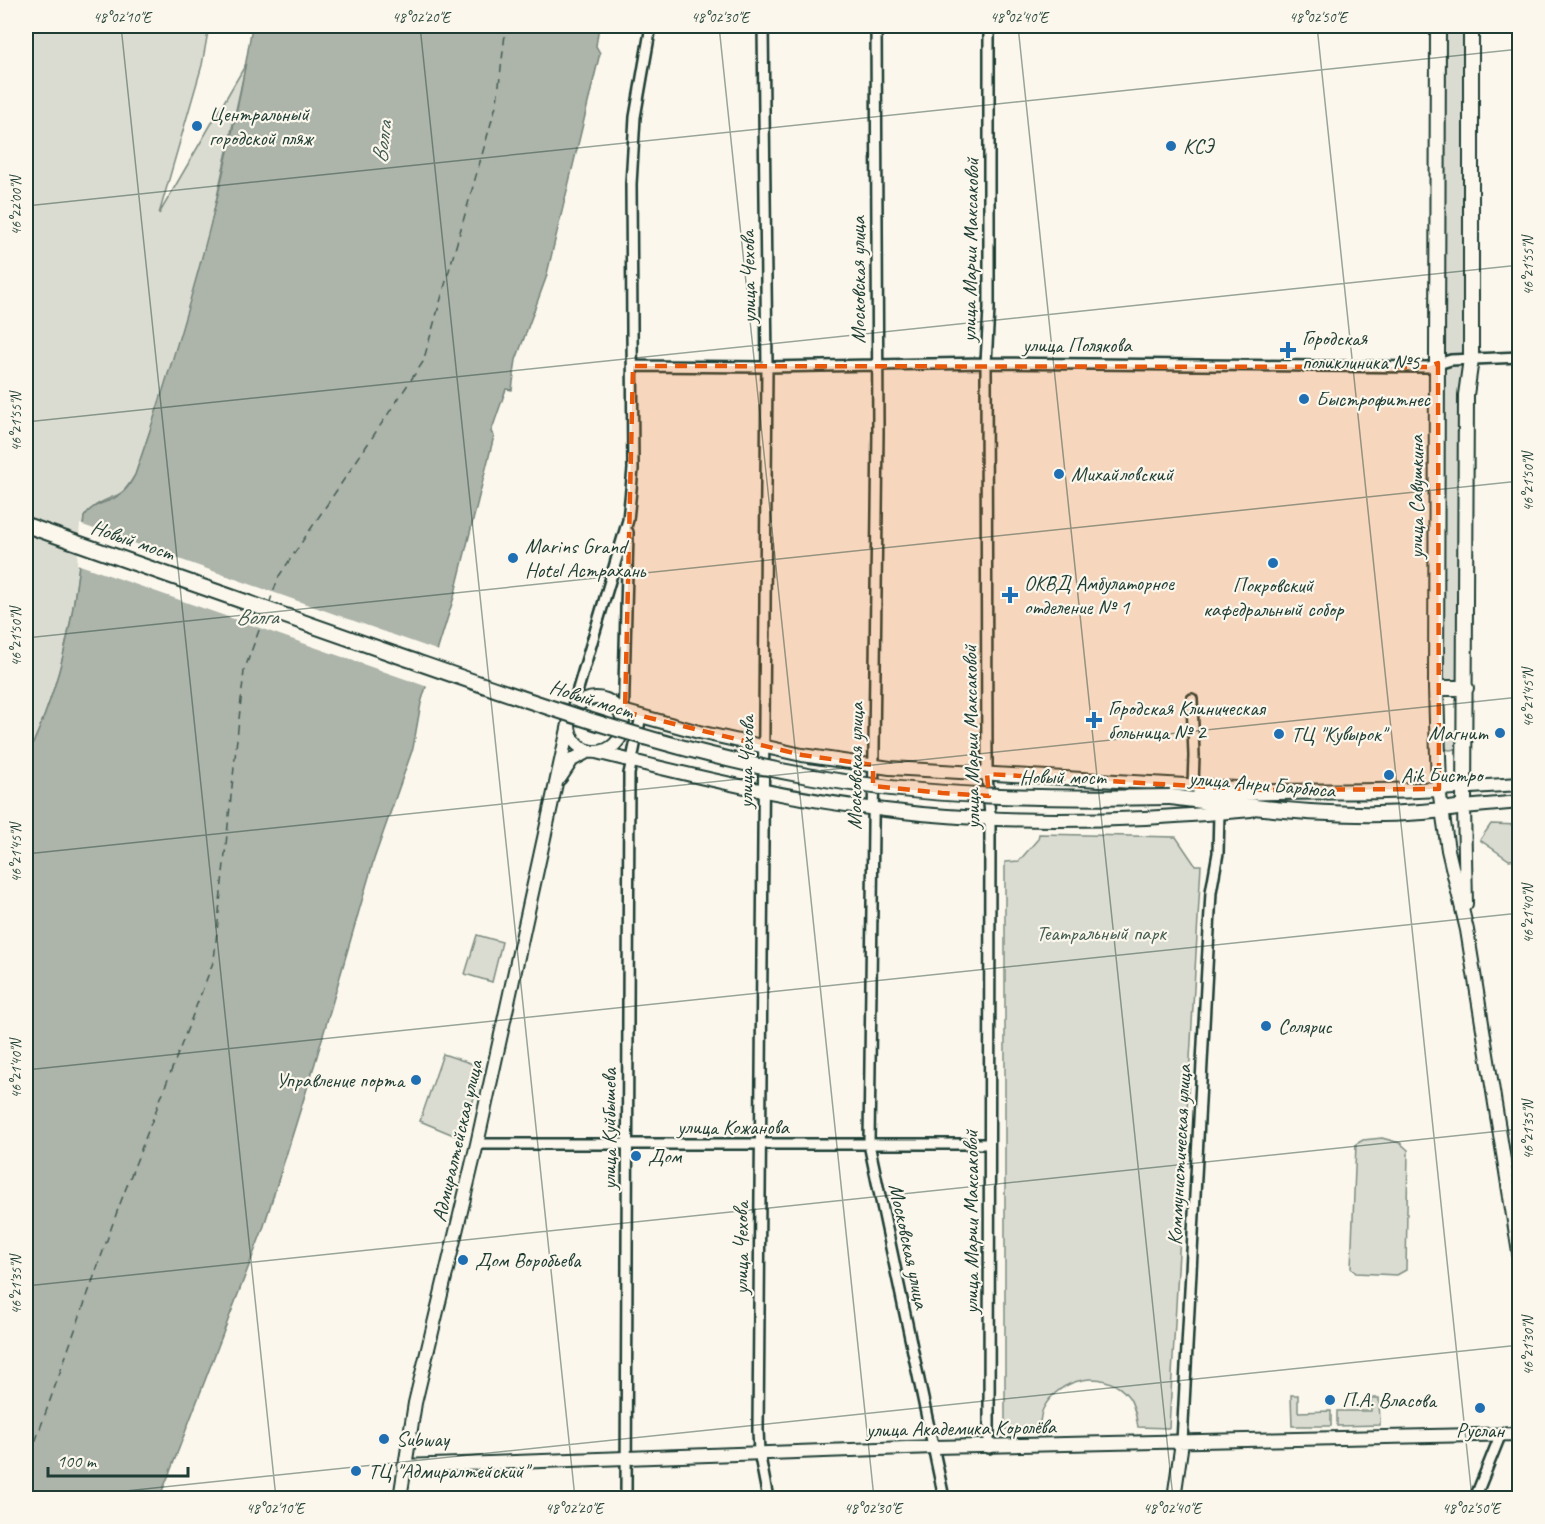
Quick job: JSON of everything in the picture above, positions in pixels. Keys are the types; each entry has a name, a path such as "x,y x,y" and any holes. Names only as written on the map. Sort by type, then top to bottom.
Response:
{"highway":[{"name":"улица Савушкина","path":"1438,26 1436,688 1439,789"},
{"name":"улица Савушкина","path":"1464,807 1466,395 1471,359 1472,26"},
{"name":"Новый мост","path":"26,525 597,725 735,761 870,786 942,794 1012,798 1170,797"},
{"path":"1436,688 1466,688"},
{"name":"улица Анри Барбюса","path":"1170,797 1262,790 1439,789"},
{"name":"улица Анри Барбюса","path":"1170,797 1263,809 1407,814 1464,807"}],"main road":[{"path":"554,793 569,720 580,703 597,698 613,704 622,711 764,746 802,755 873,765 1262,790"},
{"path":"554,793 561,775 572,760 616,744 623,727 622,711"},
{"path":"569,720 574,741 593,752 763,791 872,809 990,817 1088,820 1171,819 1263,809"},
{"name":"улица Анри Барбюса","path":"1439,789 1520,784"},
{"name":"улица Савушкина","path":"1439,789 1448,850 1467,930 1520,1260"},
{"name":"Адмиралтейская улица","path":"400,1498 415,1403 477,1144 554,793"},
{"name":"улица Анри Барбюса","path":"1464,807 1520,802"},
{"name":"улица Савушкина","path":"1464,807 1467,930"},
{"name":"улица Академика Королёва","path":"404,1466 933,1447 989,1448 1520,1434"},
{"name":"Коммунистическая улица","path":"1174,1498 1182,1442"}],"street":[{"path":"622,711 628,520 633,469 631,184 634,117 651,26"},
{"name":"улица Чехова","path":"763,26 767,367 759,1452 768,1498"},
{"name":"Московская улица","path":"876,26 878,432 869,1144 944,1498"},
{"name":"улица Марии Максаковой","path":"989,26 989,309 986,363 987,774 990,817 989,1448"},
{"name":"улица Полякова","path":"633,366 767,367 986,363 1428,367 1438,363 1471,359 1520,357"},
{"path":"569,720 628,520"},
{"path":"1192,699 1193,785"},
{"name":"улица Куйбышева","path":"626,1498 631,761 641,716"},
{"name":"Коммунистическая улица","path":"1182,1442 1211,892 1218,853 1219,813"},
{"name":"улица Кожанова","path":"477,1144 760,1146 989,1144"},
{"path":"1475,1498 1500,1436"}],"highlighted area":[{"path":"1438,363 1439,789 1262,790 987,774 989,796 942,793 873,786 873,765 802,755 625,712 633,366 1428,367"}],"green space":[{"path":"26,26 209,26 202,65 159,214 246,64 208,238 176,355 135,475 123,492 98,504 84,517 67,641 50,699 26,759"},
{"path":"1439,26 1471,26 1466,688 1436,688"},
{"path":"1450,732 1456,735 1459,741 1456,747 1450,750 1444,747 1441,741 1444,735"},
{"path":"1491,824 1519,825 1519,859 1509,860 1480,840"},
{"name":"Театральный парк","path":"1039,834 1176,837 1195,865 1201,865 1169,1428 1138,1427 1134,1407 1128,1396 1107,1381 1095,1379 1070,1384 1050,1398 1042,1411 1039,1432 1005,1429 1005,862 1019,861 1038,839"},
{"path":"477,935 502,942 492,982 465,974"},
{"path":"443,1054 482,1067 463,1139 420,1121"},
{"path":"1382,1138 1400,1143 1408,1150 1406,1270 1397,1275 1356,1273 1351,1268 1356,1144 1363,1140"},
{"path":"1291,1395 1298,1395 1298,1412 1331,1411 1331,1426 1292,1426"},
{"path":"1371,1398 1379,1398 1380,1425 1337,1426 1337,1411 1371,1411"}],"water":[{"name":"Волга","path":"252,26 599,26 596,46 600,53 546,278 516,360 512,390 506,389 491,432 494,436 454,597 421,703 413,748 374,859 315,1063 263,1229 168,1477 159,1498 26,1498 26,759 50,699 67,641 84,517 94,507 119,495 131,482 171,365 218,197"}],"pier":[{"path":"80,524 439,651 428,687 77,564"}],"ferry route":[{"path":"269,604 279,576 423,362 497,102 506,26"},
{"path":"26,1468 118,1209 214,960 244,671 265,614"}],"place":[{"name":"Центральный городской пляж","path":"197,126"},
{"name":"КСЭ","path":"1171,146"},
{"name":"Городская поликлиника №5","path":"1288,350"},
{"name":"Быстрофитнес","path":"1304,399"},
{"name":"Михайловский","path":"1059,474"},
{"name":"Marins Grand Hotel Астрахань","path":"513,558"},
{"name":"Покровский кафедральный собор","path":"1273,563"},
{"name":"ОКВД Амбулаторное отделение № 1","path":"1010,595"},
{"name":"Городская Клиническая больница № 2","path":"1094,720"},
{"name":"Магнит","path":"1500,733"},
{"name":"ТЦ \"Кувырок\"","path":"1279,734"},
{"name":"Aik Бистро","path":"1389,775"},
{"name":"Солярис","path":"1266,1026"},
{"name":"Управление порта","path":"416,1080"},
{"name":"Дом","path":"636,1156"},
{"name":"Дом Воробьева","path":"463,1260"},
{"name":"П.А. Власова","path":"1330,1400"},
{"name":"Руслан","path":"1480,1408"},
{"name":"Subway","path":"384,1439"},
{"name":"ТЦ \"Адмиралтейский\"","path":"356,1471"}]}
